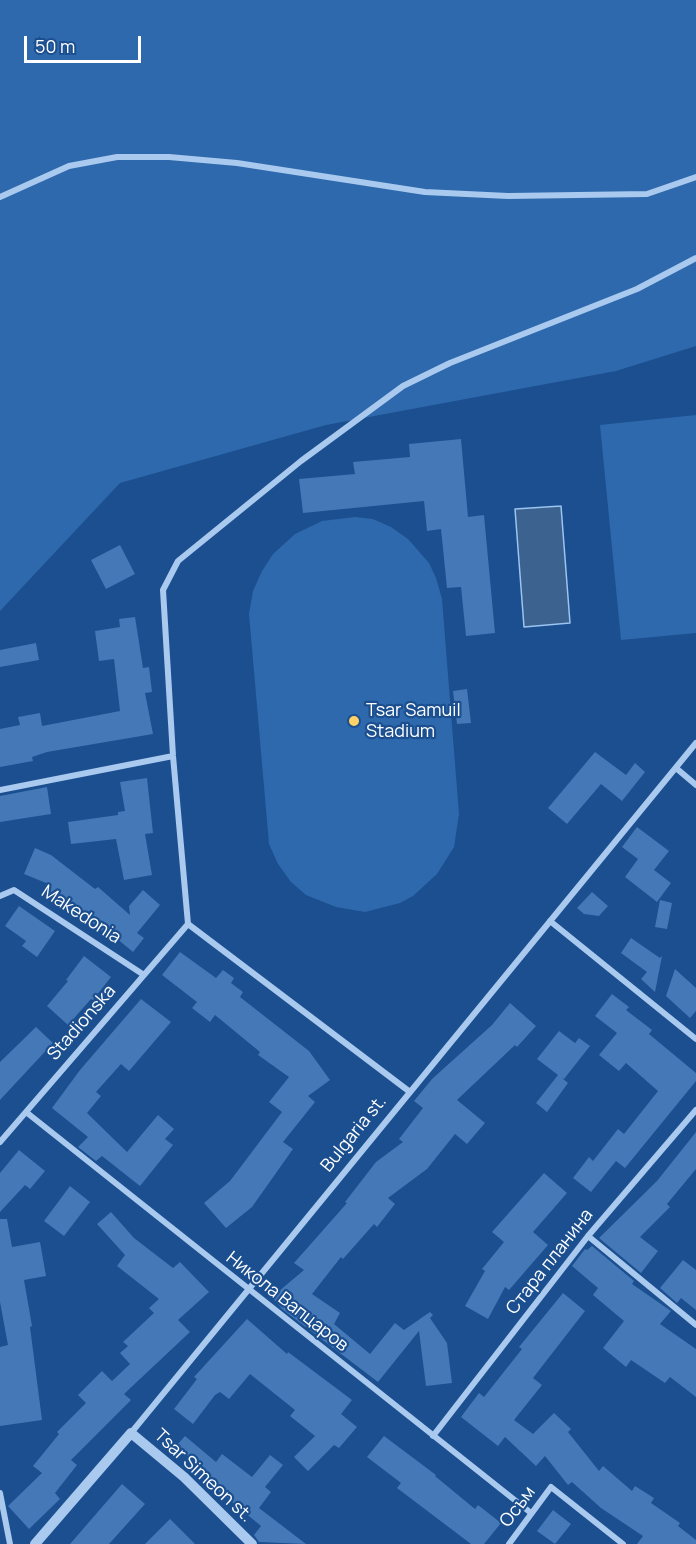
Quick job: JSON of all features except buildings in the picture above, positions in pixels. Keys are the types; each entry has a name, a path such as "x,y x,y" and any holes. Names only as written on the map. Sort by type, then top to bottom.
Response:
{"street":[{"path":"0,197 69,166 117,157 169,157 214,161 425,192 508,196 647,194 696,177"},
{"path":"410,1092 188,924 173,756 164,590 178,561 301,461 403,386 450,363 638,289 696,258"},
{"name":"Bulgaria st.","path":"35,1544 131,1433 696,743"},
{"path":"0,790 173,756"},
{"path":"676,768 696,785"},
{"name":"Makedonia","path":"0,896 14,890 144,975"},
{"path":"550,921 696,1039"},
{"name":"Stadionska","path":"0,1142 188,924"},
{"name":"Стара планина","path":"434,1436 588,1236 696,1110"},
{"name":"Никола Вапцаров","path":"26,1112 248,1291 531,1513"},
{"path":"588,1236 696,1325"},
{"name":"Tsar Simeon st.","path":"131,1433 184,1477 252,1544"},
{"name":"Осъм","path":"509,1544 552,1487 623,1544"},
{"path":"0,1493 10,1544"}],"shaded area":[{"path":"0,0 696,0 696,346 616,371 326,425 120,483 0,611"},
{"path":"696,415 696,633 621,640 600,425"},
{"path":"561,506 570,623 524,627 515,509"},
{"name":"Tsar Samuil Stadium","path":"355,517 373,519 391,527 408,539 429,563 436,578 442,599 459,814 454,847 437,874 413,896 400,903 365,912 336,907 306,895 291,882 278,864 269,844 249,614 253,591 273,554 295,534 322,521"}],"place":[{"name":"Tsar Samuil Stadium","path":"354,721"}]}
